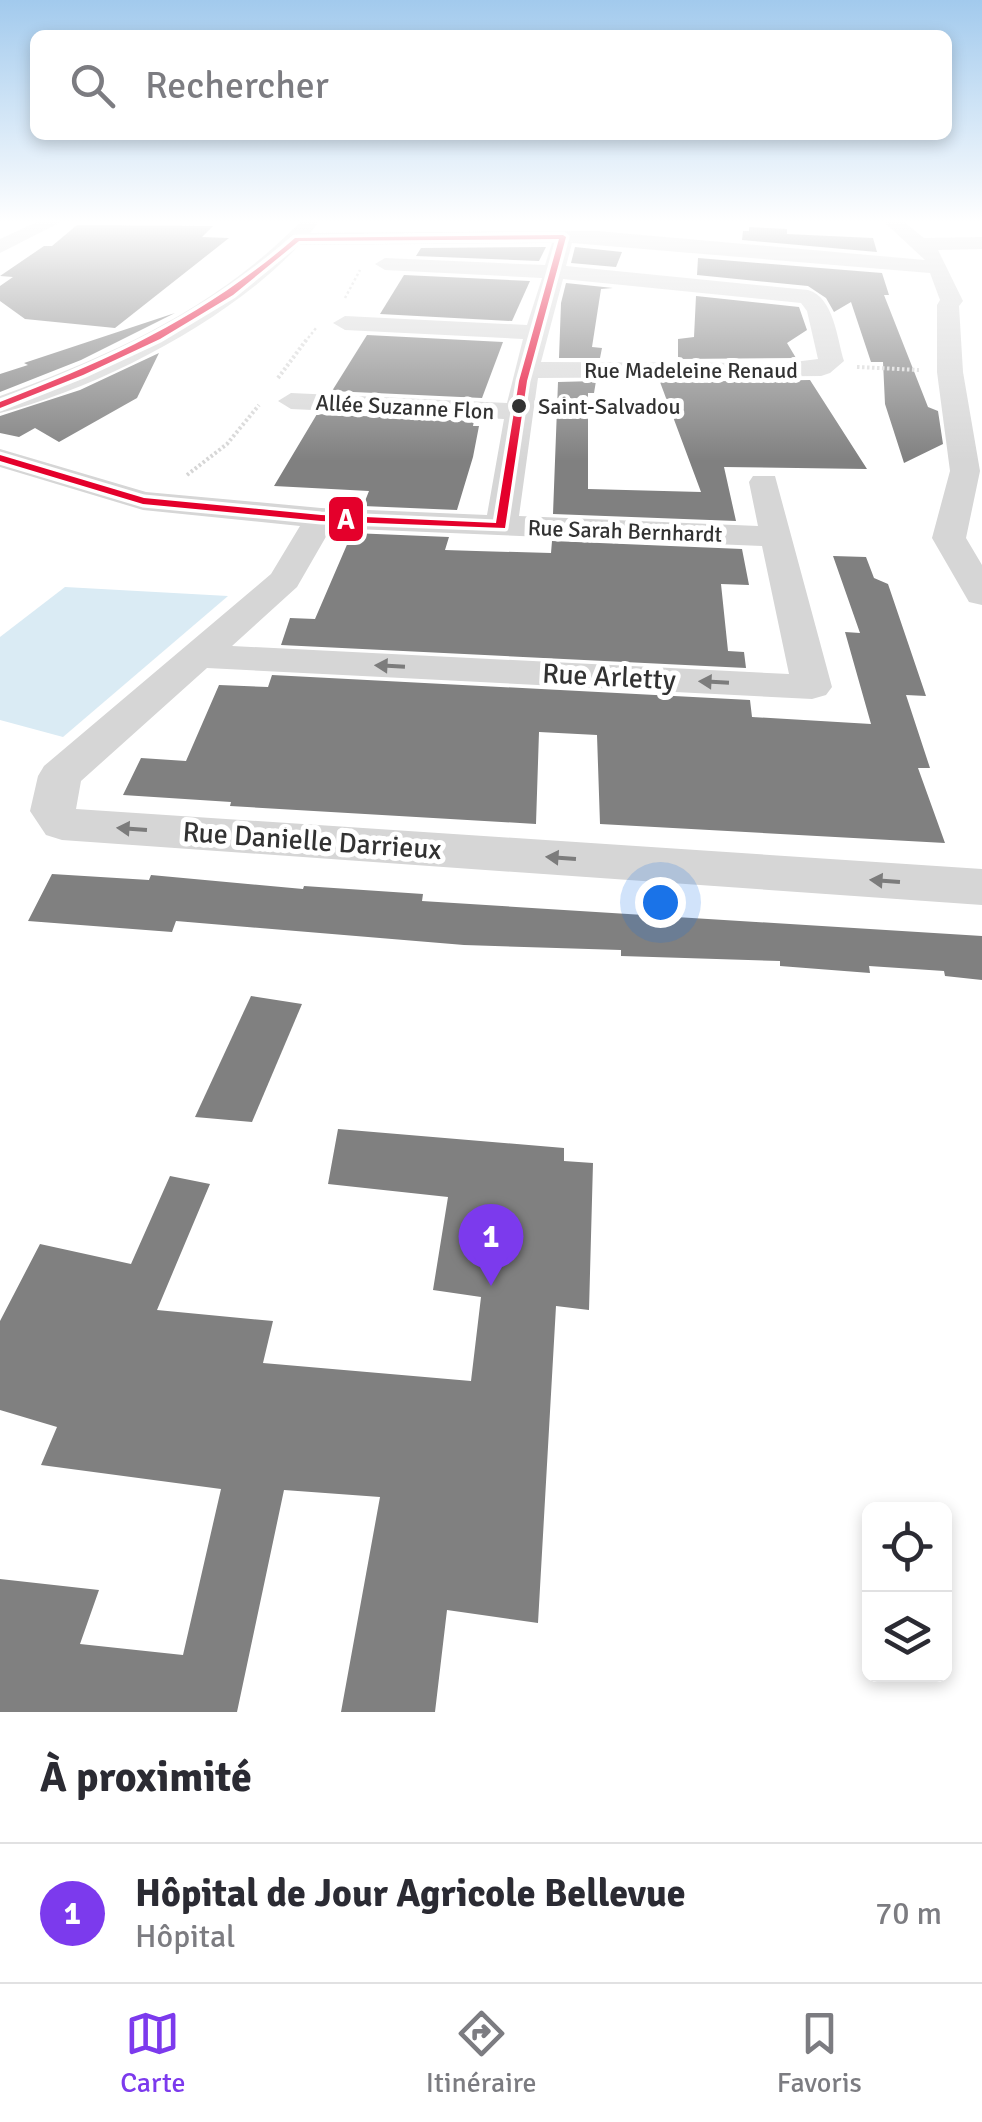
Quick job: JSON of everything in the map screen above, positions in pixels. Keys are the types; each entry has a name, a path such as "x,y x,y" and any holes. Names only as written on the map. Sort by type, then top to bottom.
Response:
{"street":[{"path":"0,404 118,359 219,301"},
{"path":"501,526 526,370 546,301"},
{"name":"Rue Madeleine Renaud","path":"526,370 820,368 831,361 818,310 811,301"},
{"path":"982,302 952,301 948,305 950,372 965,471 949,538 982,594"},
{"path":"344,324 534,333"},
{"name":"Allée Suzanne Flon","path":"292,401 520,412"},
{"name":"Rue Sarah Bernhardt","path":"0,458 143,501 320,518 777,536"},
{"name":"Rue Arletty","path":"196,656 812,687 764,482"},
{"name":"Rue Danielle Darrieux","path":"320,518 285,580 60,776 54,811 62,824 982,887"}],"path":[{"path":"831,361 860,367 950,372"}],"shaded area":[{"path":"65,587 228,596 63,737 0,720 0,637"}],"building":[{"path":"0,301 149,301 115,328 25,319"},
{"path":"388,301 521,301 512,321 380,314"},
{"path":"599,301 592,347 602,348 600,358 559,358 561,303"},
{"path":"696,301 799,307 807,330 787,343 796,358 678,359 678,339 694,337"},
{"path":"828,301 886,301 928,407 938,411 943,444 904,463 885,404 883,362 871,362 851,302 834,312"},
{"path":"175,313 81,360 0,392 0,374 28,365 24,363"},
{"path":"367,335 503,342 482,398 332,391"},
{"path":"159,353 137,398 59,442 35,428 19,437 0,433 0,416 80,390"},
{"path":"810,380 867,469 724,467 736,521 553,514 558,382 596,381 594,393 588,393 588,489 701,492 660,382"},
{"path":"317,414 474,421 473,426 479,426 457,510 363,506 369,491 274,486"},
{"path":"352,533 449,537 445,550 551,553 552,541 742,549 749,585 721,584 728,651 744,652 746,668 281,645 290,618 315,619"},
{"path":"833,556 866,557 874,578 888,584 926,696 906,695 930,768 918,768 945,843 600,824 597,735 539,732 536,824 230,806 231,802 123,795 141,758 186,761 219,685 268,687 272,675 750,700 752,717 871,724 845,632 860,633"},
{"path":"52,874 149,880 151,875 303,889 304,886 423,894 422,901 982,936 982,980 945,976 944,971 869,966 870,973 780,966 780,961 621,956 621,950 464,945 176,921 172,932 28,921"},
{"path":"251,996 302,1004 252,1122 195,1117"},
{"path":"338,1129 564,1148 564,1161 593,1163 589,1310 556,1306 538,1623 447,1610 435,1712 341,1712 380,1497 284,1490 237,1712 0,1712 0,1579 99,1590 80,1644 183,1655 221,1489 41,1465 57,1427 0,1410 0,1321 40,1244 131,1264 170,1176 210,1184 157,1310 273,1321 263,1363 471,1381 481,1297 433,1290 448,1197 328,1184"}],"transit line":[{"name":"A","path":"0,405 119,356 219,301"},
{"name":"A","path":"0,458 143,501 321,518 501,526 523,381 545,301"}],"place":[{"name":"Saint-Salvadou","path":"519,406"},
{"name":"Hôpital de Jour Agricole Bellevue","path":"491,1286"}]}
